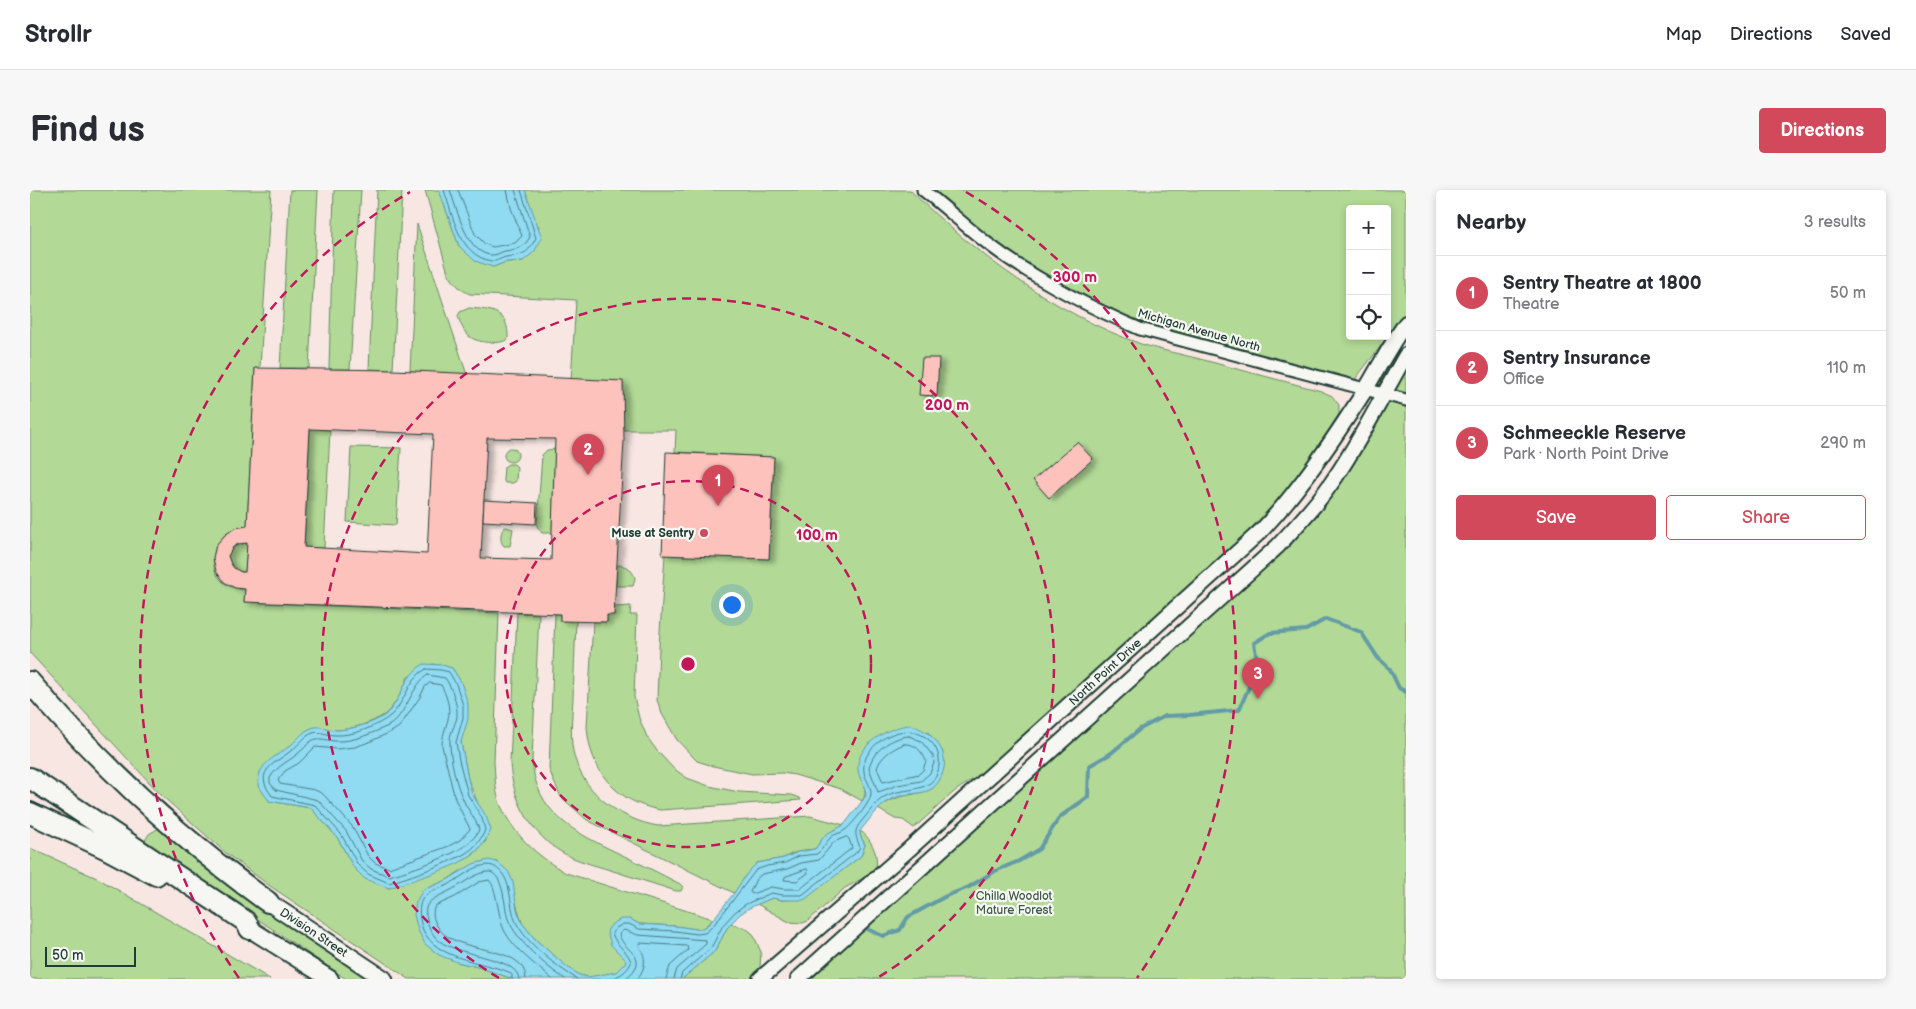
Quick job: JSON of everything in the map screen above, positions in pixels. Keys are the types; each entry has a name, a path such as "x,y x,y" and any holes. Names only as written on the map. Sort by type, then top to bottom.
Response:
{"highway":[{"path":"30,682 80,738 144,802 221,868 268,902"},
{"path":"30,778 245,920 250,929 240,929 143,868 30,813"}],"main road":[{"name":"Division Street","path":"268,902 384,979"},
{"path":"250,929 330,979"}],"street":[{"path":"923,190 952,213"},
{"path":"933,190 952,213"},
{"name":"Michigan Avenue North","path":"952,213 988,244 1024,269 1108,316 1140,329 1406,400"},
{"name":"North Point Drive","path":"760,979 899,858 1246,545 1297,490 1365,390 1406,324"},
{"name":"North Point Drive","path":"798,979 1262,562 1308,514 1330,486 1406,355"}],"green space":[{"path":"30,190 271,190 260,367 255,368 247,526 233,530 222,538 216,548 213,559 215,571 221,580 231,587 245,589 244,602 499,613 495,782 499,801 510,823 526,843 566,873 713,919 703,928 697,929 639,924 630,919 611,945 626,960 626,963 616,972 608,975 588,977 579,975 566,966 536,940 522,923 514,896 460,871 447,880 423,890 457,962 513,979 409,979 270,886 227,854 161,795 30,653","holes":["433,664 452,668 461,682 463,690 461,742 468,779 478,804 486,841 472,856 389,888 354,868 337,837 311,808 269,801 259,774 271,760 293,744 307,730 316,728 348,729 373,721 384,715 395,703 408,677"]},
{"path":"290,190 318,190 309,368 280,368"},
{"path":"334,190 361,190 350,369 329,369"},
{"path":"377,190 402,190 393,370 369,369"},
{"path":"425,190 439,190 459,246 493,267 506,262 523,261 539,227 534,219 525,190 910,190 989,259 1047,299 1078,316 1141,344 1321,391 1332,396 1339,405 1339,414 1294,483 1234,546 990,768 955,791 914,828 903,820 895,819 878,809 892,800 933,788 943,752 928,732 860,777 865,792 862,801 841,789 795,775 782,773 752,774 697,761 677,740 662,714 657,700 665,555 769,559 774,457 675,452 676,430 623,430 623,382 571,380 576,300 470,294 463,290 448,273"},
{"path":"933,190 1406,190 1406,313 1391,333 1391,205 1346,205 1346,340 1385,340 1350,386 1140,329 1077,300 952,213"},
{"path":"417,224 467,375 410,371"},
{"path":"469,308 497,313 502,317 508,329 508,339 489,343 470,337 461,325 458,316 460,312"},
{"name":"Chilla Woodlot Mature Forest","path":"1406,368 1406,979 812,979 926,865 1278,546"},
{"path":"310,429 330,430 324,548 304,547"},
{"path":"351,447 401,448 396,525 347,522"},
{"path":"511,448 516,450 518,455 516,460 511,462 506,460 504,455 506,450"},
{"path":"555,449 552,533 542,533 537,526 542,455 547,450"},
{"path":"508,464 514,464 517,467 516,481 513,483 505,483 503,479 504,467"},
{"path":"506,527 513,529 510,546 504,546 501,542 501,533"},
{"path":"247,543 245,572 232,567 228,558 233,548"},
{"path":"617,565 626,567 632,572 635,578 633,586 616,586"},
{"path":"631,606 630,615 637,615 634,697 639,718 647,737 658,752 673,768 687,778 709,786 739,792 792,795 801,800 660,810 630,800 608,782 593,757 587,727 593,622 607,622 607,615 614,615 615,607"},
{"path":"517,613 539,614 532,759 535,778 541,794 549,807 572,828 586,837 680,884 683,887 681,891 568,856 542,836 525,815 515,790 510,763"},
{"path":"555,614 560,614 560,621 576,621 571,729 575,759 580,772 588,784 607,804 631,818 658,826 810,816 844,825 823,838 815,849 804,850 784,858 757,863 734,893 587,820 561,797 549,769"},
{"path":"159,828 371,979 346,979 144,842 149,834"},
{"path":"860,831 867,837 873,847 877,862 876,866 865,877 845,888 808,921 803,923 789,922 757,904 772,898 782,900 804,899 861,856 865,845"},
{"path":"30,848 99,879 270,979 30,979"},
{"path":"731,924 747,929 753,934 761,952 760,967 750,979 682,979 715,951"}],"water":[{"path":"439,190 525,190 542,238 534,252 523,261 506,262 493,267 475,261 459,246"},
{"path":"424,664 442,665 452,668 461,682 468,704 468,719 461,742 468,779 472,794 486,816 491,830 481,847 465,860 389,888 365,879 354,868 337,837 311,808 269,801 259,785 260,771 269,761 311,728 349,729 381,718 396,702 411,675"},
{"path":"910,725 925,731 941,748 944,764 942,774 936,785 926,791 896,797 884,804 860,831 865,845 861,856 804,900 772,898 749,908 739,915 727,928 715,951 682,979 513,979 439,955 425,944 418,930 414,915 416,902 423,890 447,880 473,864 489,860 497,862 508,871 513,882 517,910 522,923 536,940 579,975 588,977 616,972 626,960 611,945 607,931 612,924 621,919 630,919 639,924 703,928 710,923 748,872 757,863 815,849 826,834 844,825 866,796 858,770 862,753 875,738 893,729"}],"building":[{"path":"922,358 939,358 937,396 919,395"},
{"path":"255,368 393,370 623,381 624,440 614,615 607,615 607,622 560,621 560,614 244,602 245,589 235,588 224,582 216,571 213,558 216,545 225,535 235,528 247,526","holes":["310,429 433,434 427,554 304,547","487,438 555,439 551,560 481,558","247,543 245,572 234,568 228,556 233,547 238,544"]},
{"path":"1077,442 1093,459 1049,498 1033,480"},
{"path":"666,452 774,457 769,559 662,555"},
{"path":"484,500 537,503 536,524 483,521"}],"waterway":[{"path":"860,926 883,936 900,930 908,917 1039,849 1060,817 1088,797 1089,766 1110,754 1140,729 1165,716 1239,710 1258,666 1254,643 1270,633 1306,630 1326,619 1361,632 1378,658 1390,669 1399,688 1406,692"}],"place":[{"name":"Sentry Insurance","path":"588,475"},
{"name":"Sentry Theatre at 1800","path":"718,506"},
{"name":"Muse at Sentry","path":"704,533"},
{"name":"Schmeeckle Reserve","path":"1258,699"}]}
